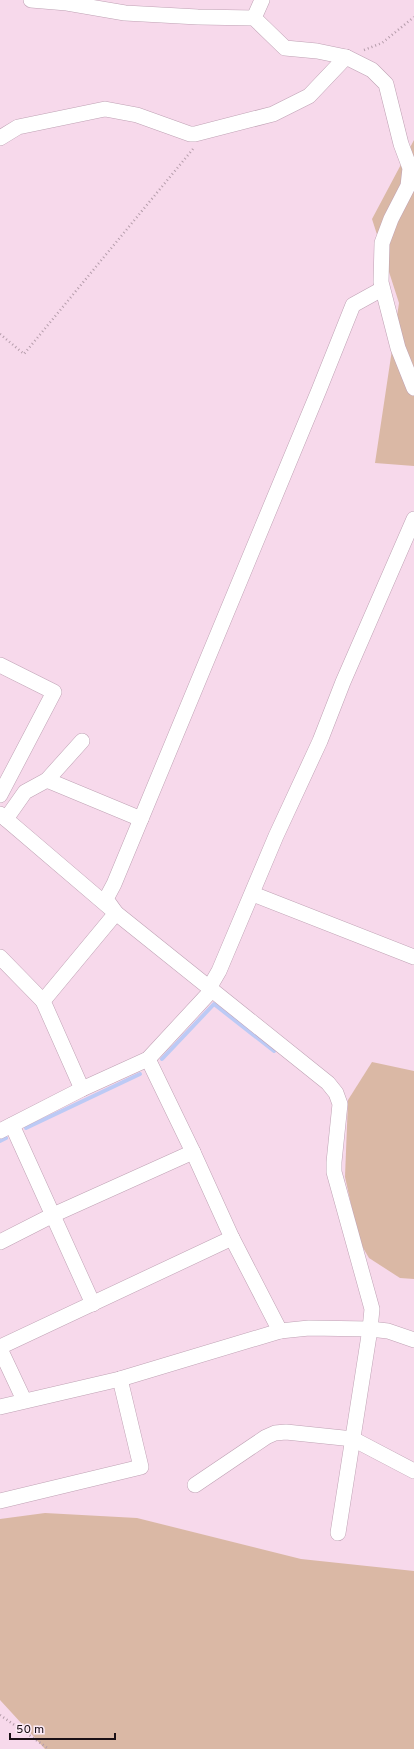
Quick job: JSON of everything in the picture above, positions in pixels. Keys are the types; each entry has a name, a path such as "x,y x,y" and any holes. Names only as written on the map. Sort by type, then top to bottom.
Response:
{"street":[{"path":"31,0 67,3 125,13 254,18 285,48 317,51 346,57 372,70 386,84 401,144 410,168 408,186 391,219 382,243 381,282 398,348 414,388"},
{"path":"254,18 262,0"},
{"path":"0,138 18,127 105,109 137,115 190,134 206,133 273,114 301,101 309,96 346,57"},
{"path":"116,913 106,899 114,884 141,819 319,390 353,304 382,289"},
{"path":"93,1304 53,1215 6,1128 82,1089 148,1059 211,991 212,982 219,972 245,909 253,894 276,836 320,742 343,682 414,519"},
{"path":"0,665 54,692 0,795"},
{"path":"82,741 47,780 25,792 3,816 116,913 211,991 328,1083 336,1093 340,1104 334,1172 372,1309 338,1533"},
{"path":"47,780 141,819"},
{"path":"253,894 414,957"},
{"path":"43,1001 116,913"},
{"path":"0,957 43,1001 82,1089"},
{"path":"148,1059 193,1152 232,1238 280,1331"},
{"path":"0,1242 53,1215 193,1152"},
{"path":"24,1400 0,1348 232,1238"},
{"path":"0,1407 24,1400 120,1379 280,1331 309,1328 370,1329 388,1332 414,1340"},
{"path":"0,1501 141,1467 120,1379"},
{"path":"195,1485 276,1433 286,1432 353,1439 414,1471"}],"path":[{"path":"346,57 382,43 414,18"},
{"path":"0,334 24,354 206,133"},
{"path":"0,1715 49,1749"}],"shaded area":[{"path":"414,140 414,466 375,463 399,303 372,219"},
{"path":"372,1062 414,1071 414,1279 400,1278 369,1258 359,1241 345,1177 348,1100"},
{"path":"45,1513 137,1518 301,1559 414,1571 414,1749 45,1749 0,1700 0,1519"}],"waterway":[{"path":"162,1059 214,1004 274,1051"},
{"path":"26,1128 140,1074"},
{"path":"0,1141 6,1138"}]}
